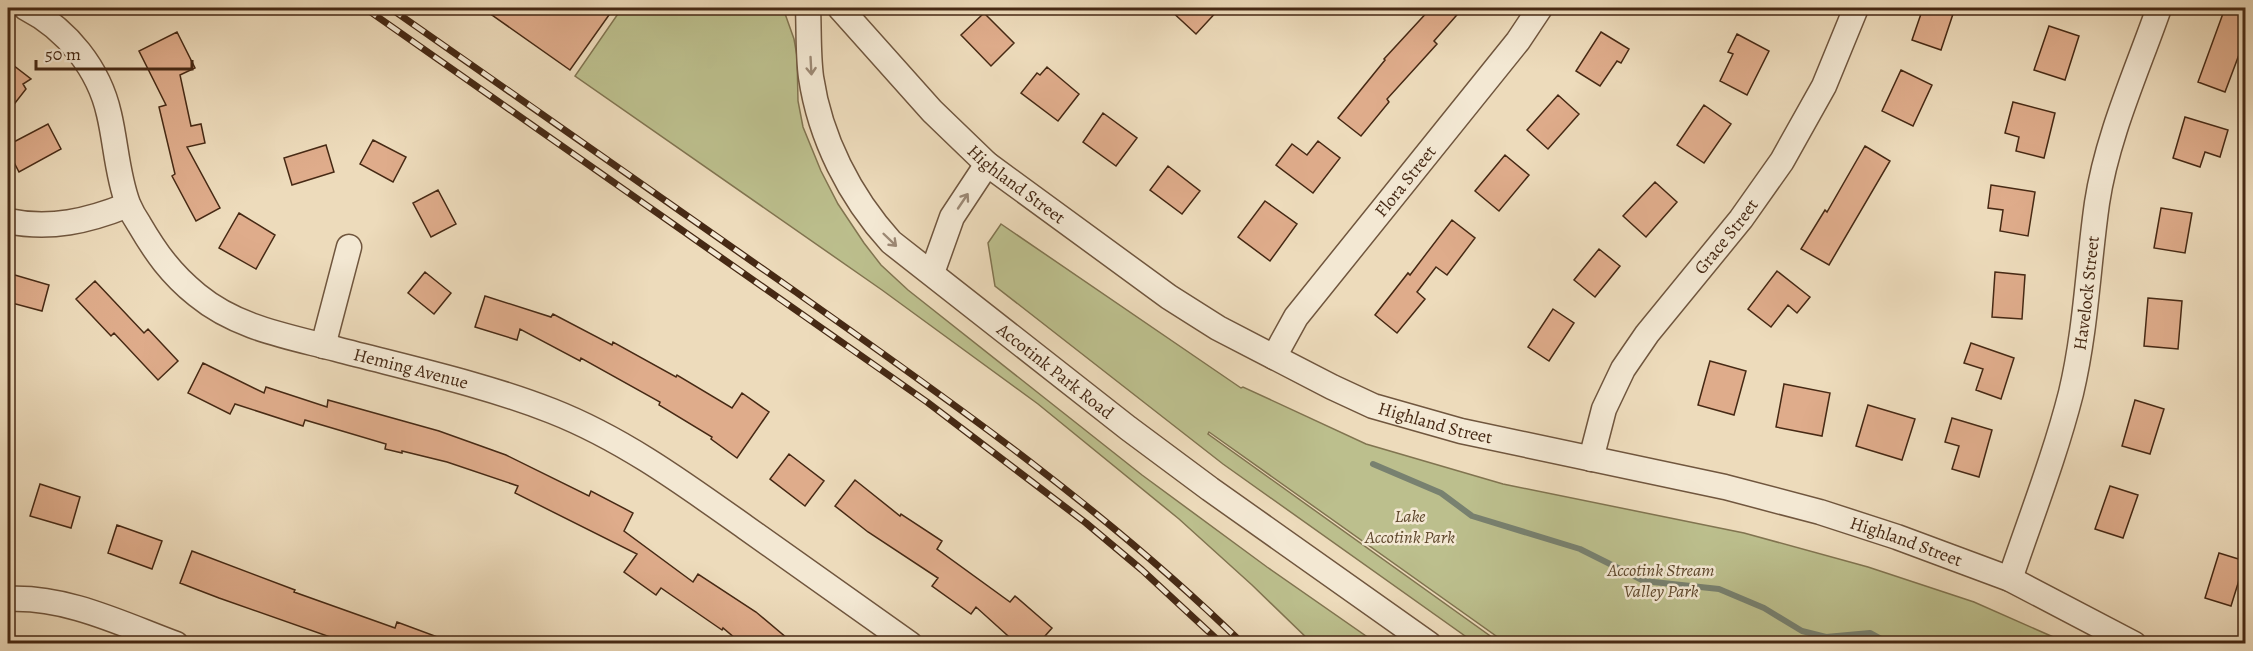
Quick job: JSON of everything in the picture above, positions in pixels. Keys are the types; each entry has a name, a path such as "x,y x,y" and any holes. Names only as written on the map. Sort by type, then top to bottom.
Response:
{"street":[{"name":"Heming Avenue","path":"26,8 57,28 82,55 92,70 109,113 128,205 156,254 172,273 199,297 250,326 501,393 603,434 632,449 679,480 910,644"},
{"name":"Accotink Park Road","path":"808,8 811,76 822,123 836,161 855,196 891,242 1146,441 1429,644"},
{"name":"Highland Street","path":"840,8 932,111 987,164 1170,297 1218,328 1332,387 1373,406 1461,431 1725,488 1820,512 1897,537 2010,579 2134,644"},
{"name":"Flora Street","path":"1274,357 1296,317 1518,41 1540,8"},
{"name":"Grace Street","path":"1591,459 1604,409 1623,369 1647,334 1741,219 1782,161 1824,86 1856,8"},
{"name":"Havelock Street","path":"2010,579 2071,393 2085,324 2097,202 2117,124 2159,8"},
{"path":"932,273 952,217 987,164"},
{"path":"8,220 52,226 83,222 128,205"},
{"path":"323,346 349,247"},
{"path":"8,599 45,600 69,606 176,644"}],"green space":[{"path":"622,8 783,8 794,39 797,56 798,101 803,127 821,171 838,204 881,265 908,290 1142,475 1267,567 1376,643 1312,643 1179,519 1038,404 882,290 575,76"},
{"path":"1001,224 1241,388 1366,444 1503,484 1744,533 1868,567 1974,602 2067,643 1506,643 1209,432 1208,434 1500,643 1475,643 1223,464 995,286 988,243"}],"building":[{"path":"482,8 614,8 570,70"},
{"path":"1168,8 1220,8 1196,34"},
{"path":"1431,8 1463,8 1434,41 1437,44 1387,99 1389,102 1361,136 1338,118 1384,59"},
{"path":"1923,8 1955,8 1941,50 1912,40"},
{"path":"2225,8 2246,8 2246,36 2225,92 2198,82"},
{"path":"984,13 1014,43 991,66 961,35"},
{"path":"2049,26 2079,36 2065,80 2034,70"},
{"path":"177,32 195,68 180,75 191,126 201,124 205,143 187,147 220,208 196,221 172,176 175,174 159,107 166,105 139,51"},
{"path":"1601,32 1629,49 1621,63 1617,61 1600,86 1576,71"},
{"path":"1737,34 1769,51 1747,95 1720,81 1733,54 1728,52"},
{"path":"8,55 13,65 31,79 23,84 26,89 8,112"},
{"path":"1047,67 1079,94 1058,121 1021,93 1037,73 1040,75"},
{"path":"1901,70 1932,85 1913,126 1882,111"},
{"path":"1558,95 1579,114 1548,149 1527,130"},
{"path":"2013,102 2055,113 2044,158 2016,151 2019,137 2005,133"},
{"path":"1704,105 1731,124 1704,163 1677,145"},
{"path":"1103,113 1137,138 1116,166 1083,142"},
{"path":"2185,117 2228,130 2220,157 2205,152 2200,167 2173,158"},
{"path":"48,124 61,149 19,172 8,151 8,145"},
{"path":"373,140 406,157 393,182 360,164"},
{"path":"1318,141 1340,158 1313,193 1276,165 1292,144 1307,155"},
{"path":"326,145 334,172 292,185 284,158"},
{"path":"1865,146 1890,161 1829,265 1801,249 1825,210 1827,212"},
{"path":"1505,155 1529,175 1499,211 1475,191"},
{"path":"1168,166 1200,191 1182,214 1150,190"},
{"path":"1655,182 1677,202 1646,237 1623,216"},
{"path":"1991,185 2035,192 2028,236 2000,231 2003,210 1988,208"},
{"path":"438,190 456,224 431,237 413,203"},
{"path":"1265,201 1297,224 1270,261 1238,237"},
{"path":"2161,208 2192,213 2185,253 2154,248"},
{"path":"239,213 275,235 256,269 219,248"},
{"path":"1452,220 1475,238 1447,275 1436,267 1417,292 1425,299 1397,333 1375,315 1408,273 1410,275"},
{"path":"1599,249 1620,266 1595,297 1574,280"},
{"path":"1777,271 1810,297 1797,313 1788,305 1771,327 1748,309"},
{"path":"425,272 451,293 434,314 408,293"},
{"path":"1995,272 2025,275 2022,319 1992,317"},
{"path":"8,273 49,285 42,311 8,302"},
{"path":"95,281 144,333 148,329 178,361 158,380 114,333 111,336 76,299"},
{"path":"485,296 551,317 553,314 612,345 613,342 676,377 677,375 732,408 742,393 769,412 737,458 711,439 712,437 659,405 660,402 581,358 580,361 520,329 517,340 475,327"},
{"path":"2148,298 2182,301 2178,349 2144,346"},
{"path":"1553,309 1574,323 1549,361 1528,347"},
{"path":"1971,343 2014,358 2001,399 1976,390 1983,369 1964,363"},
{"path":"1710,361 1746,371 1734,415 1698,405"},
{"path":"203,363 264,393 266,387 327,407 328,400 439,431 506,455 589,496 591,491 633,513 624,531 693,582 698,574 756,612 794,644 742,644 723,628 722,630 661,588 656,595 624,572 637,554 515,493 518,486 447,462 385,449 386,444 305,420 303,426 235,404 230,414 188,393"},
{"path":"1784,384 1830,393 1822,436 1776,427"},
{"path":"2135,400 2164,409 2150,454 2122,446"},
{"path":"1868,405 1915,419 1902,460 1856,446"},
{"path":"1952,418 1992,430 1979,477 1952,469 1959,446 1945,442"},
{"path":"789,454 824,481 805,506 770,479"},
{"path":"855,480 900,516 901,514 942,541 937,549 1010,602 1015,596 1052,628 1038,644 1017,644 976,607 971,614 932,586 938,578 868,532 835,506"},
{"path":"40,484 80,497 71,528 30,516"},
{"path":"2110,486 2138,495 2123,538 2095,529"},
{"path":"117,525 162,541 152,569 108,553"},
{"path":"192,551 295,590 294,592 395,628 397,622 451,642 451,644 350,644 219,598 180,583"},
{"path":"2219,553 2245,561 2231,606 2205,598"}],"waterway":[{"path":"1373,464 1441,493 1472,516 1580,549 1644,581 1719,589 1764,608 1802,631 1826,637 1870,633 1890,644"}],"railway":[{"path":"365,8 927,402 1086,523 1142,570 1222,644"},
{"path":"390,8 968,415 1082,502 1191,595 1243,644"}],"park label":[{"name":"Lake Accotink Park","path":"1410,526"},
{"name":"Accotink Stream Valley Park","path":"1661,580"}]}
